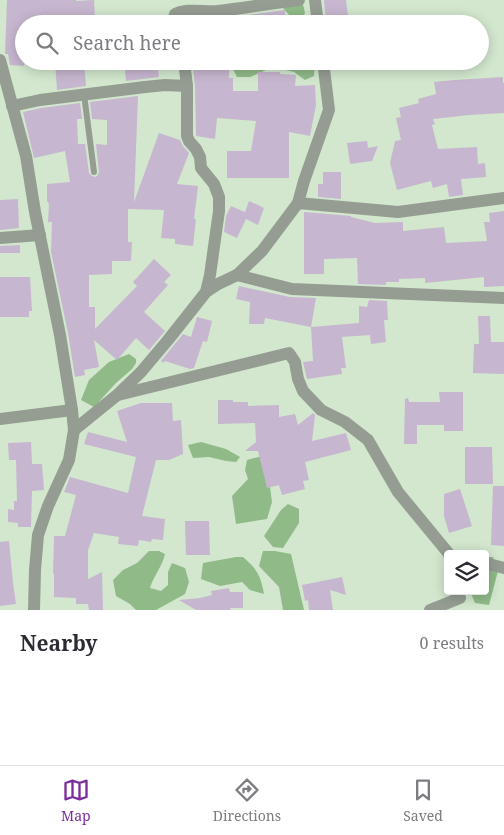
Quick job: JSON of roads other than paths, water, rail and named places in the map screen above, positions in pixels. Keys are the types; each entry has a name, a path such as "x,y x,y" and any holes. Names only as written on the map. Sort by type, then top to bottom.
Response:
{"street":[{"path":"175,15 180,12 216,11 299,0"},
{"path":"315,0 317,15"},
{"path":"0,60 4,88 12,106 26,156 60,336 74,430 69,460 48,506 38,535 32,609"},
{"path":"185,70 187,136 200,157 201,168 214,184 219,197 214,248 206,292"},
{"path":"74,430 116,396 141,372 206,292 237,275 262,251 298,203 329,110 323,70"},
{"path":"12,106 84,94 165,85 187,86"},
{"path":"298,203 398,212 504,198"},
{"path":"0,238 40,235"},
{"path":"237,275 292,289 504,298"},
{"path":"116,396 289,353 295,362 303,392 321,410 345,422 368,440 398,492 446,550"},
{"path":"0,419 72,410"},
{"path":"489,564 504,568"},
{"path":"430,610 462,600"}],"lane":[{"path":"84,94 94,172"}]}
